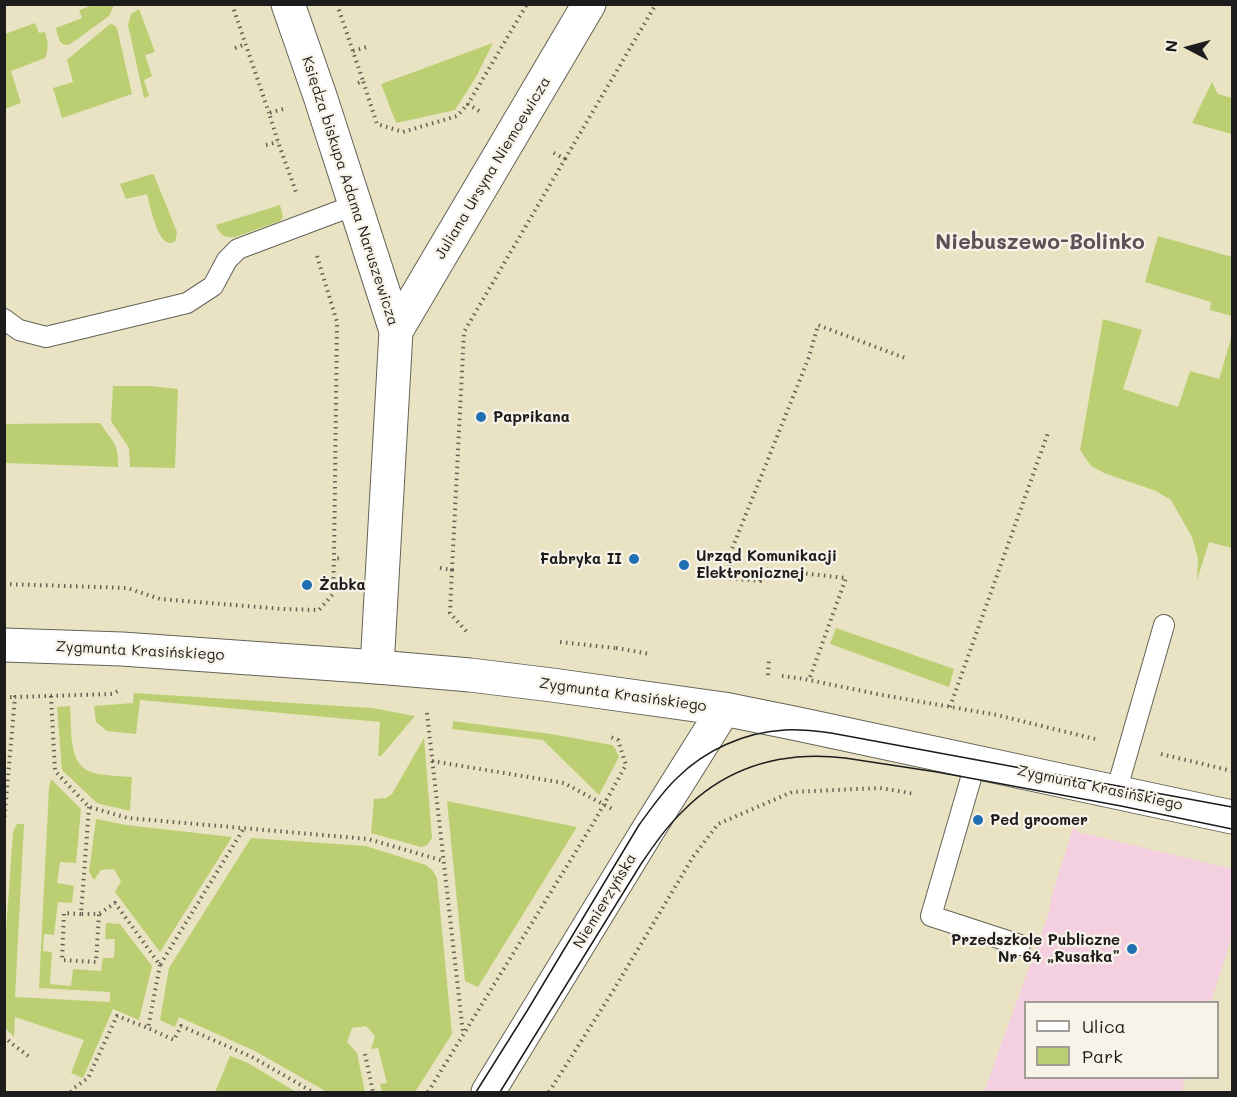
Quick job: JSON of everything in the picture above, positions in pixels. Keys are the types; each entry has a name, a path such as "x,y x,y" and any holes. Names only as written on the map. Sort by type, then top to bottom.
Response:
{"street":[{"name":"Księdza biskupa Adama Naruszewicza","path":"288,4 396,331 377,667"},
{"name":"Juliana Ursyna Niemcewicza","path":"396,331 589,4"},
{"name":"Zygmunta Krasińskiego","path":"4,645 122,648 509,679 724,710 867,738 1233,817"},
{"name":"Niemierzyńska","path":"488,1092 724,710"}],"lane":[{"path":"4,319 19,330 46,337 187,303 213,286 227,260 238,249 355,205"},
{"path":"1116,792 1164,625"},
{"path":"976,761 932,916 1020,945"}],"path":[{"path":"4,584 127,588 160,599 283,609 319,610 333,594 337,322 307,223 232,4"},
{"path":"337,4 377,124 404,132 457,116 468,104 528,4"},
{"path":"477,633 467,632 450,613 464,332 656,4"},
{"path":"234,48 246,44"},
{"path":"353,51 367,47"},
{"path":"350,86 363,81"},
{"path":"468,104 483,112"},
{"path":"269,113 284,108"},
{"path":"266,145 278,142"},
{"path":"552,152 565,159"},
{"path":"728,578 732,549 809,357 818,325 905,358"},
{"path":"950,707 1049,430"},
{"path":"334,558 344,559"},
{"path":"440,568 452,570"},
{"path":"700,576 760,581 761,570 846,578 808,680"},
{"path":"797,581 800,573"},
{"path":"550,641 616,648 661,656"},
{"path":"615,658 616,648"},
{"path":"769,658 768,675 808,680 997,715 1233,771"},
{"path":"51,696 55,771 89,807 128,818 368,839 444,861"},
{"path":"4,697 15,697"},
{"path":"427,709 463,1035"},
{"path":"4,823 14,718"},
{"path":"428,1092 626,765 618,740 600,734"},
{"path":"432,761 564,783 604,804"},
{"path":"81,914 89,807"},
{"path":"148,1028 160,964 244,828"},
{"path":"549,1092 693,857 685,852"},
{"path":"99,914 96,962 62,960 63,913 99,914 115,903 160,964"},
{"path":"71,1092 88,1078 117,1016 174,1040 181,1026 252,1057 313,1092"},
{"path":"4,1036 31,1058"},
{"path":"365,1054 373,1092"}],"shaded area":[{"name":"Przedszkole Publiczne Nr 64 „Rusałka”","path":"1074,825 1078,832 1232,869 1232,936 1211,1001 1024,1001 1024,1079 1186,1079 1181,1092 984,1092 1048,915"}],"green space":[{"path":"96,4 114,5 109,16 72,43 62,44 56,28 82,18 79,10"},
{"path":"139,9 155,52 145,55 152,76 144,80 149,96 144,98 128,25 131,14"},
{"path":"35,23 39,33 45,32 48,45 45,58 11,71 21,103 5,109 5,34"},
{"path":"110,24 117,28 132,94 62,118 53,88 73,82 67,60"},
{"path":"493,43 476,77 455,110 396,123 381,84"},
{"path":"1212,82 1218,94 1232,98 1232,134 1192,123"},
{"path":"152,174 177,232 175,242 168,243 159,232 147,194 126,199 120,184"},
{"path":"280,205 283,217 280,221 235,237 223,235 216,225"},
{"path":"1158,236 1232,257 1232,316 1210,310 1211,302 1145,282"},
{"path":"1103,319 1142,330 1123,389 1178,407 1190,371 1219,379 1232,335 1232,548 1209,542 1197,580 1198,559 1192,537 1171,500 1156,491 1104,473 1091,466 1080,450"},
{"path":"113,386 178,389 175,468 130,467 129,448 111,421"},
{"path":"100,423 116,447 118,467 5,463 5,424"},
{"path":"836,628 954,669 949,687 830,644"},
{"path":"134,693 372,708 415,716 381,756 378,756 380,722 140,700 136,734 107,731 96,722 94,706 133,703"},
{"path":"70,706 71,735 79,763 94,773 132,777 130,811 97,803 62,770 57,707"},
{"path":"453,721 612,745 619,757 599,795 543,740 452,729"},
{"path":"424,738 432,838 427,845 421,847 371,833 374,799 386,798 392,794"},
{"path":"51,779 81,809 76,863 60,862 57,883 74,886 72,903 58,902 54,935 44,934 43,951 52,952 50,984 71,986 73,969 101,971 103,958 114,958 115,939 105,939 106,923 120,924 152,966 139,1020 113,1009 83,1078 71,1073 84,1040 15,1017 14,1037 5,1028 5,945 13,832 17,824 24,824 15,997 110,1002 110,992 39,988"},
{"path":"447,801 577,827 478,987 465,981"},
{"path":"96,819 126,825 232,837 160,952 115,892 121,881 114,869 101,870 94,880 89,872"},
{"path":"251,838 366,846 426,865 433,871 437,878 452,1034 415,1092 382,1092 380,1084 387,1083 378,1048 371,1049 375,1036 366,1026 352,1028 347,1042 357,1053 365,1092 327,1092 255,1051 179,1017 175,1027 160,1020 169,968"},
{"path":"230,1056 248,1063 296,1092 215,1092"}],"tram line":[{"path":"476,1092 639,825 672,783 688,768 726,744 770,731 803,730 831,733 1232,807"},
{"path":"500,1092 641,864 661,836 701,795 738,772 758,765 800,757 845,758 937,772 1232,829"}],"place":[{"name":"Paprikana","path":"481,417"},
{"name":"Fabryka II","path":"634,559"},
{"name":"Urząd Komunikacji Elektronicznej","path":"684,565"},
{"name":"Żabka","path":"307,585"},
{"name":"Ped groomer","path":"978,820"},
{"name":"Przedszkole Publiczne Nr 64 „Rusałka”","path":"1132,949"}],"district":[{"name":"Niebuszewo-Bolinko","path":"1040,243"}]}
